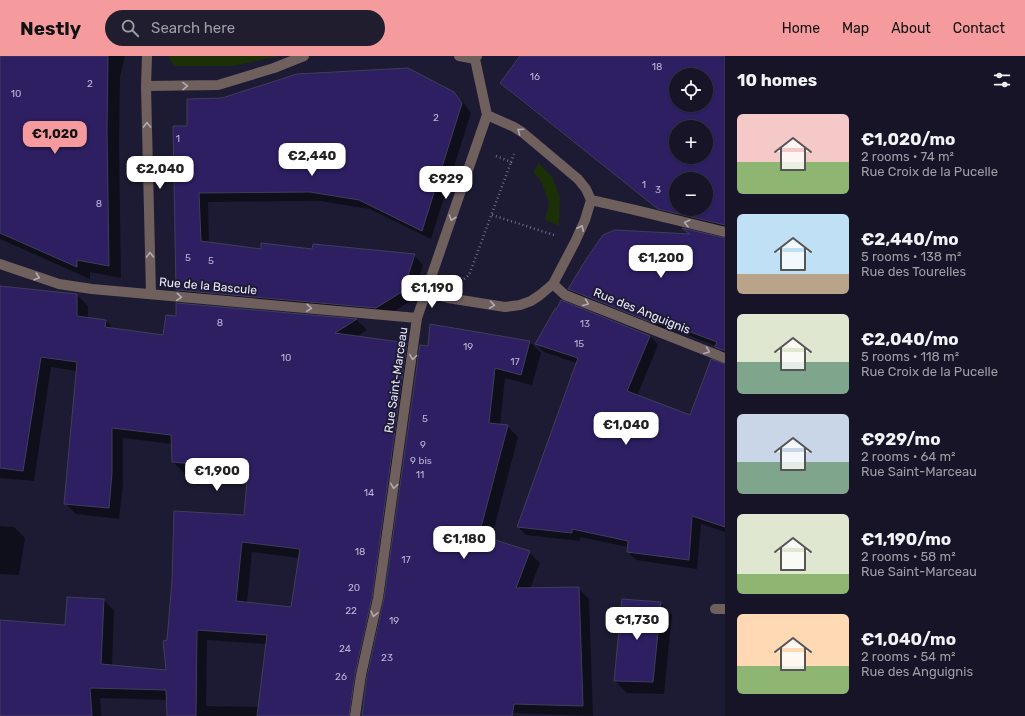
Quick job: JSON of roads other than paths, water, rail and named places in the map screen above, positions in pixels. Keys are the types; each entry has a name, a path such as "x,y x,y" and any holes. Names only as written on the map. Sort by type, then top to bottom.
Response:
{"street":[{"path":"147,56 146,86 151,294"},
{"path":"427,292 448,298 505,307 520,305 531,301 553,284 585,220 591,200 586,189 578,179 528,137 514,127 487,115 476,58 459,56"},
{"path":"146,86 218,85 274,68 302,57"},
{"name":"Rue Saint-Marceau","path":"355,716 361,676 378,598 417,318 487,115"},
{"path":"591,200 725,232"},
{"name":"Rue de la Bascule","path":"0,264 59,284 92,289 417,318"},
{"name":"Rue des Anguignis","path":"553,284 565,295 725,358"}]}
